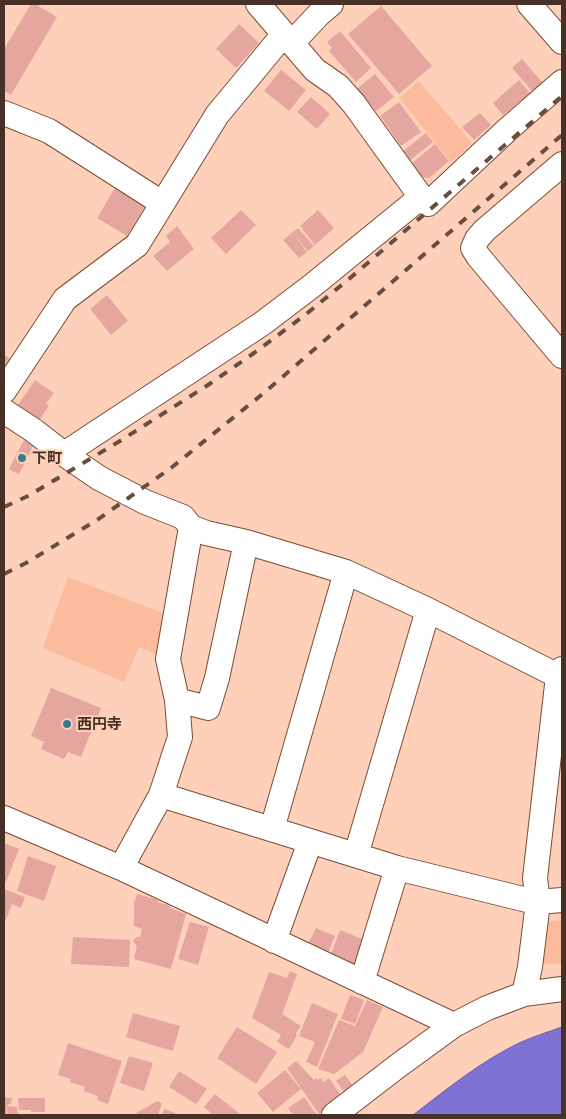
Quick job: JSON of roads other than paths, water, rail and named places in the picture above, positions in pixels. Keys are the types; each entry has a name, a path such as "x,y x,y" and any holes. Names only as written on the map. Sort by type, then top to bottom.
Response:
{"street":[{"path":"258,4 315,70 338,86 354,104 425,201"},
{"path":"4,391 65,299 137,245 217,115 288,38 331,4"},
{"path":"530,4 562,42"},
{"path":"64,454 263,323 314,285 425,201 562,82"},
{"path":"4,113 49,131 162,204"},
{"path":"562,164 485,230 477,239 473,248 562,356"},
{"path":"4,411 99,478 145,502 182,517 191,527 346,572 560,672 535,878 538,902 530,966 524,994"},
{"path":"121,868 161,795 180,738 177,700 168,659 191,527"},
{"path":"177,700 208,708 217,678 246,542"},
{"path":"272,829 346,572"},
{"path":"356,855 428,610"},
{"path":"161,795 397,868 538,902 562,900"},
{"path":"4,818 121,868 454,1025"},
{"path":"274,940 310,842"},
{"path":"362,982 397,868"},
{"path":"334,1115 454,1025 487,1008 524,994 562,989"}],"railway":[{"path":"4,507 28,496 120,441 254,353 349,279 562,96"},
{"path":"4,574 26,563 97,520 171,468 265,392 562,135"}],"place":[{"name":"下町","path":"22,458"},
{"name":"西円寺","path":"67,724"}]}
